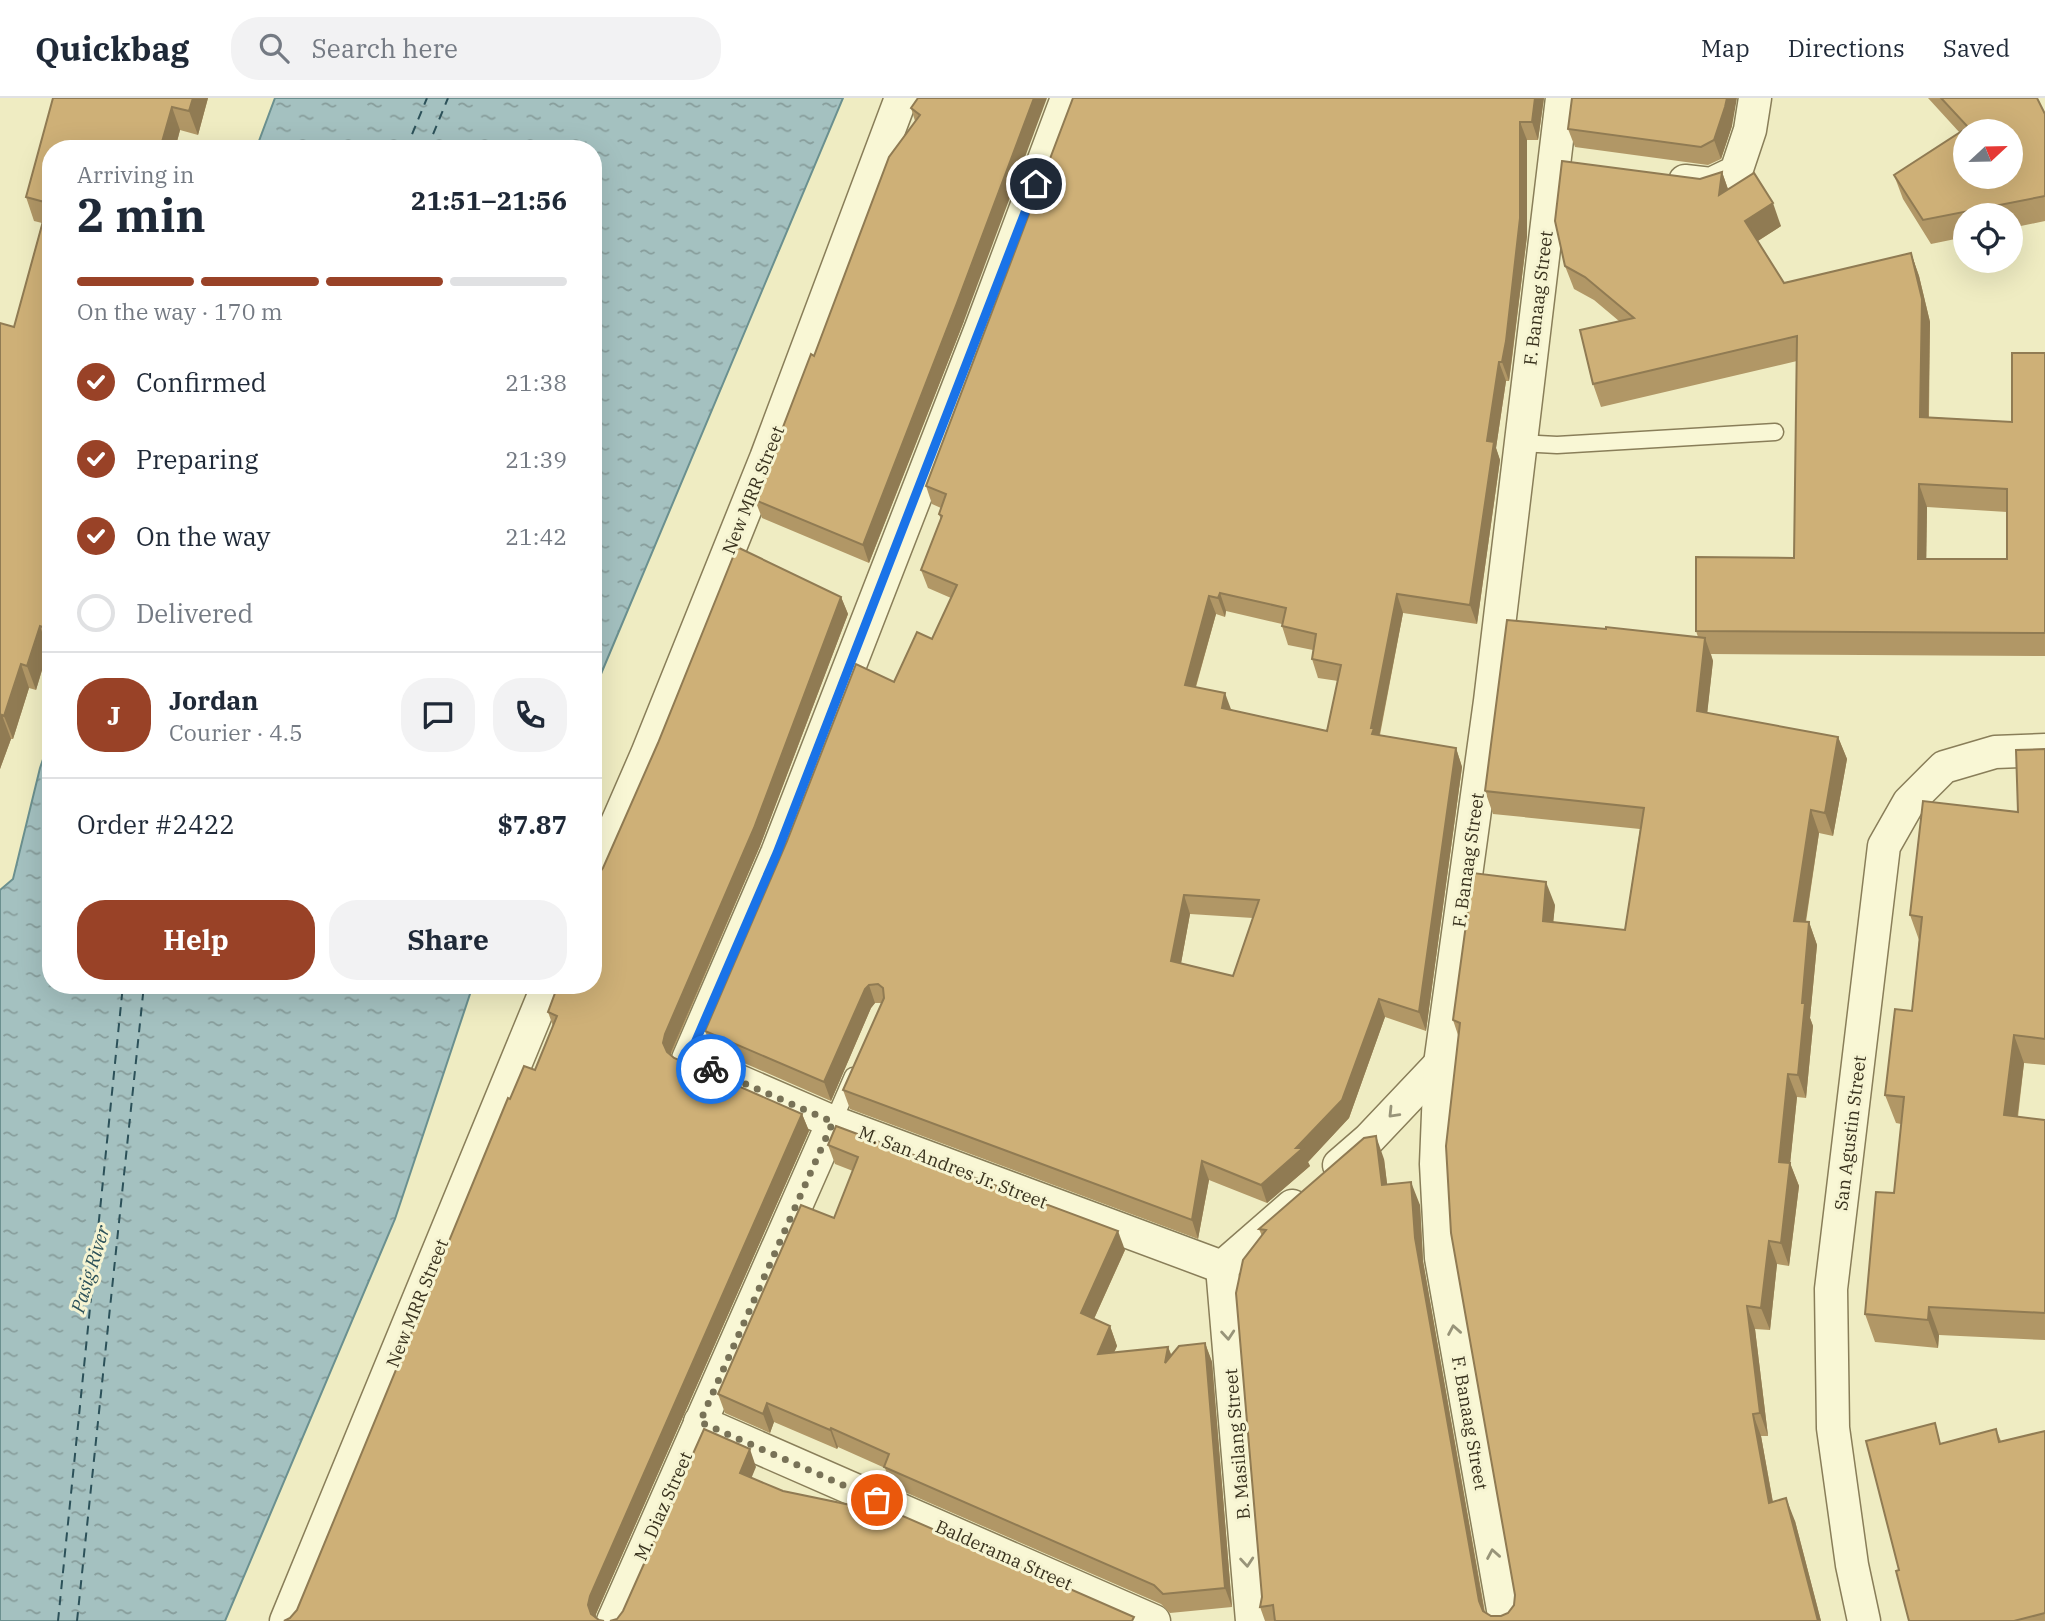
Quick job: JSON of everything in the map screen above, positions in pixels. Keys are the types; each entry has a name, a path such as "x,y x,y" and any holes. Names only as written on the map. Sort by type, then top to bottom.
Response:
{"street":[{"name":"New MRR Street","path":"602,857 647,754 766,458 901,98"},
{"name":"M. San Andres Jr. Street","path":"1067,98 981,328 777,853 688,1059 833,1122 1222,1268"},
{"name":"F. Banaag Street","path":"1504,1621 1441,1258 1436,1164 1440,1064 1521,443 1567,165 1562,98"},
{"path":"1659,177 1712,184 1736,172 1750,130 1755,98"},
{"name":"San Agustin Street","path":"1864,1621 1852,1565 1833,1429 1830,1289 1884,846 1909,802 1944,767 1995,752 2045,750"},
{"name":"New MRR Street","path":"286,1621 544,994"},
{"path":"1222,1268 1369,1139 1440,1064"},
{"name":"M. Diaz Street","path":"613,1621 833,1122"},
{"name":"B. Masilang Street","path":"1222,1268 1252,1621"},
{"name":"Balderama Street","path":"700,1422 1154,1621"}],"lane":[{"path":"1521,443 1557,445 1775,432"},
{"path":"833,1122 860,1061"}],"water":[{"path":"275,98 843,98 602,672 602,140 259,140"},
{"name":"Pasig River","path":"42,762 42,994 470,994 395,1219 225,1621 0,1621 0,890 13,879"}],"building":[{"path":"53,98 193,98 189,111 172,107 163,140 42,140 42,201 26,197"},
{"path":"918,98 1034,98 863,545 755,500 811,354 814,356 889,157 920,115 911,108"},
{"path":"1073,98 1535,98 1532,122 1520,122 1520,218 1506,341 1502,362 1499,362 1487,441 1494,442 1470,605 1397,594 1371,728 1374,728 1372,734 1456,748 1419,1012 1379,999 1342,1100 1296,1148 1303,1148 1261,1185 1202,1161 1192,1220 843,1090 884,998 883,988 878,984 869,985 865,989 824,1082 705,1031 787,841 856,664 894,682 917,632 932,639 957,585 921,570 942,516 939,514 946,494 926,486","holes":["1220,593 1286,608 1282,626 1316,634 1312,659 1341,665 1327,731 1222,708 1225,693 1185,685 1209,596 1218,598","1184,895 1259,900 1233,976 1171,961"]},
{"path":"1572,98 1727,98 1714,140 1701,147 1568,129"},
{"path":"1941,98 2037,98 2045,114 2045,196 2009,203 1953,203 1953,214 1923,220 1894,175 1953,137 1953,189 2023,189 2023,119 1961,119"},
{"path":"1562,161 1700,179 1722,172 1719,195 1754,173 1773,203 1745,221 1784,283 1911,253 1922,299 1920,417 2012,422 2012,353 2045,353 2045,633 1696,631 1696,557 1794,558 1797,336 1593,384 1580,330 1634,318 1585,277 1565,266 1555,221","holes":["1919,484 2007,489 2007,559 1918,559"]},
{"path":"42,225 42,627 40,626 27,666 21,664 0,721 0,323 14,327"},
{"path":"737,547 841,597 754,828 663,1043 674,1058 802,1114 590,1596 588,1605 591,1614 604,1621 284,1621 297,1610 508,1098 510,1099 524,1066 535,1070 557,1016 548,1012 555,994 602,994 602,869 658,743"},
{"path":"1507,620 1705,638 1697,711 1838,737 1825,813 1811,810 1794,921 1809,922 1798,1075 1788,1074 1779,1162 1790,1163 1781,1243 1769,1241 1761,1308 1747,1306 1760,1413 1753,1414 1769,1503 1786,1498 1818,1621 1275,1621 1273,1605 1260,1607 1262,1597 1236,1293 1243,1260 1266,1230 1259,1229 1364,1138 1376,1136 1382,1185 1411,1182 1415,1238 1479,1601 1483,1611 1491,1616 1508,1613 1514,1605 1515,1595 1451,1233 1446,1146 1460,1023 1453,1020 1473,873 1546,882 1543,921 1625,930 1644,808 1485,791"},
{"path":"2045,749 2045,1039 2014,1035 2004,1115 2045,1120 2045,1313 1929,1307 1928,1320 1865,1314 1876,1192 1894,1193 1904,1097 1885,1095 1895,1009 1912,1011 1922,917 1910,915 1923,801 2018,812 2016,750"},
{"path":"836,1126 1118,1231 1081,1313 1110,1326 1098,1354 1168,1347 1165,1363 1179,1346 1205,1343 1225,1588 1163,1594 1154,1585 884,1467 889,1454 767,1403 763,1414 718,1394 801,1205 834,1218 858,1157 828,1145"},
{"path":"1935,1423 1940,1444 1996,1429 1999,1442 2045,1431 2045,1613 2014,1621 1909,1621 1896,1571 1899,1570 1866,1441"},
{"path":"704,1429 750,1449 740,1473 783,1491 870,1509 873,1503 1134,1617 1132,1621 610,1621 617,1619 623,1611"}],"ferry route":[{"path":"410,140 427,98"},
{"path":"431,140 448,98"},
{"path":"58,1621 122,994"},
{"path":"77,1621 143,994"}],"way so far":[{"path":"711,1069 833,1122 700,1422 877,1500"}],"route":[{"path":"711,1069 688,1059 777,853 1036,184"}]}
